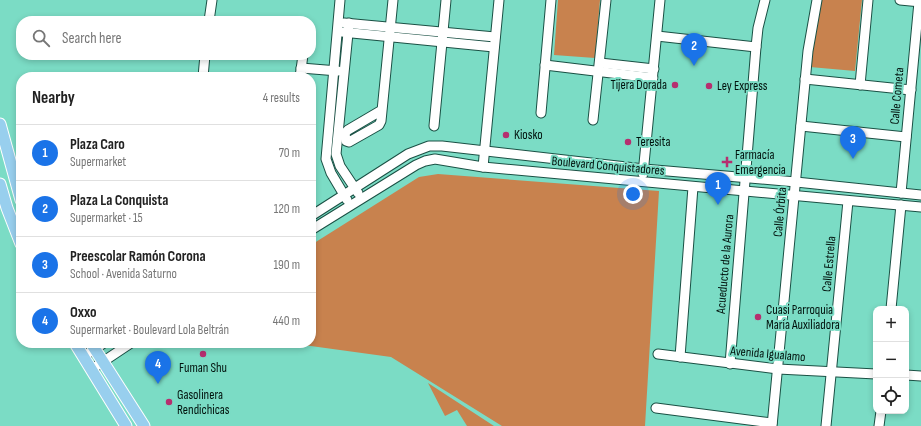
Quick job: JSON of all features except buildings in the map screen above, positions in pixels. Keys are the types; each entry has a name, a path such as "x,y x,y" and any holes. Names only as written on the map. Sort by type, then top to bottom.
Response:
{"main road":[{"path":"0,124 16,182"},
{"path":"0,184 16,231"},
{"path":"78,348 126,426"},
{"path":"98,348 103,362 144,426"}],"street":[{"path":"210,16 212,0"},
{"path":"340,0 326,159 331,173 351,206"},
{"path":"382,110 393,0"},
{"path":"434,126 446,0"},
{"path":"483,167 499,0"},
{"path":"540,113 551,0"},
{"path":"593,120 606,0"},
{"path":"643,182 660,0"},
{"name":"Acueducto de la Aurora","path":"730,364 756,47 758,28 765,0"},
{"name":"Calle Órbita","path":"772,425 805,79 810,34 817,0"},
{"path":"860,85 868,0"},
{"path":"900,0 920,2"},
{"name":"Calle Cometa","path":"901,193 920,2"},
{"path":"337,27 349,23 390,27 494,47"},
{"path":"349,23 336,154 340,166 363,199"},
{"path":"337,27 348,33 389,37 496,37"},
{"path":"657,36 756,47"},
{"path":"203,72 205,60"},
{"path":"302,60 301,72 344,72"},
{"path":"545,65 599,67 653,74"},
{"path":"805,79 911,90"},
{"path":"801,126 906,137"},
{"name":"Boulevard Conquistadores","path":"316,213 408,154 429,146 484,150 644,169 796,182 921,195"},
{"path":"326,159 336,154"},
{"name":"Boulevard Conquistadores","path":"316,227 416,165 425,161 435,160 483,167 921,207"},
{"path":"680,357 693,187"},
{"name":"Calle Estrella","path":"826,426 848,201"},
{"path":"891,306 901,206"},
{"path":"84,356 93,348"},
{"path":"92,369 124,348"},
{"name":"Avenida Igualamo","path":"658,354 778,369 873,374"},
{"path":"909,376 921,376"},
{"path":"656,408 772,425"},
{"path":"879,426 881,414"}],"shaded area":[{"path":"558,0 600,0 595,58 554,55"},
{"path":"822,0 862,0 855,71 810,67 814,35"},
{"path":"438,174 659,191 645,426 502,426 391,357 316,347 316,242 419,177"},
{"path":"428,383 494,426 467,426 457,410 445,416"}],"place":[{"name":"Plaza La Conquista","path":"694,66"},
{"name":"Tijera Dorada","path":"675,85"},
{"name":"Ley Express","path":"709,86"},
{"name":"Kiosko","path":"506,135"},
{"name":"Teresita","path":"628,142"},
{"name":"Preescolar Ramón Corona","path":"853,159"},
{"name":"Farmacía Emergencia","path":"727,162"},
{"name":"Plaza Caro","path":"718,205"},
{"name":"Cuasi Parroquia María Auxiliadora","path":"758,317"},
{"name":"Fuman Shu","path":"203,354"},
{"name":"Oxxo","path":"158,384"},
{"name":"Gasolinera Rendichicas","path":"169,402"}]}
